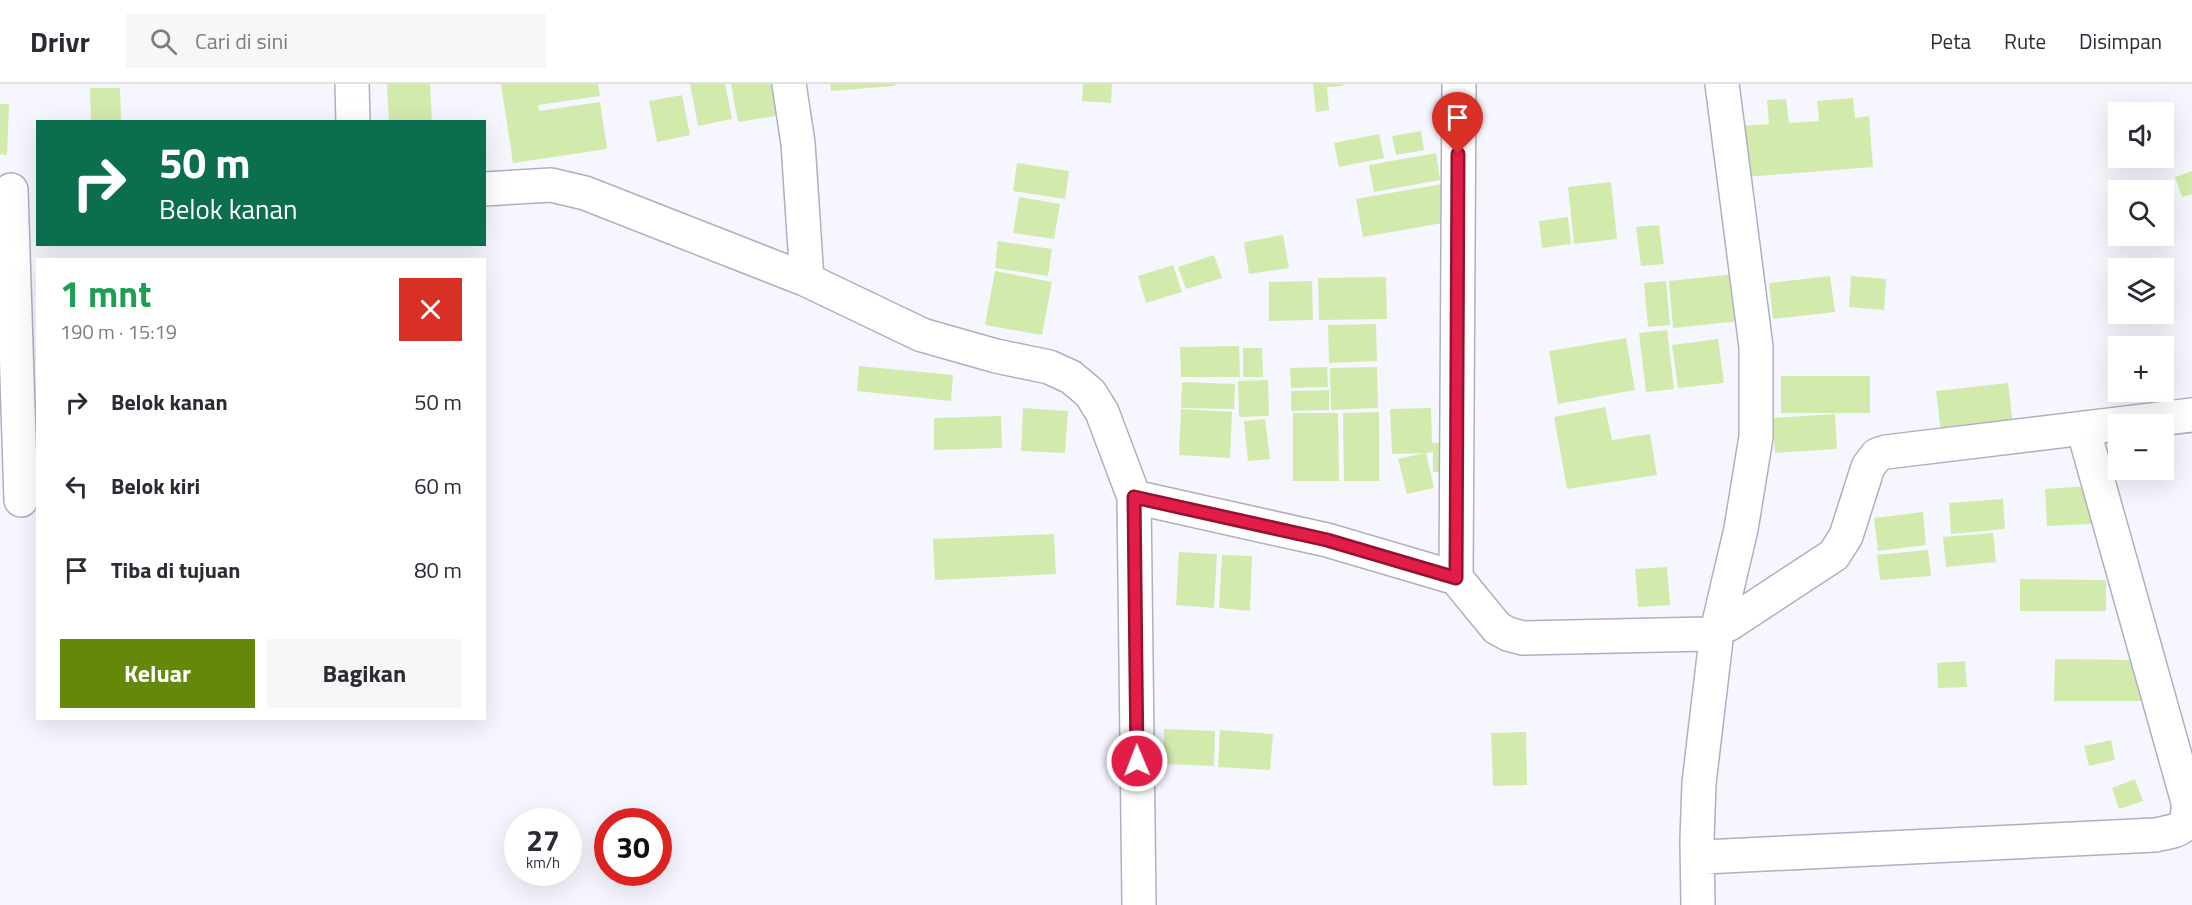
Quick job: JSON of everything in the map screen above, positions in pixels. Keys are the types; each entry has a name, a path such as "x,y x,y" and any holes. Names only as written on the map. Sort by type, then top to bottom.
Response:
{"street":[{"path":"352,84 353,120"},
{"path":"789,84 798,143 807,280"},
{"path":"1456,578 1459,84"},
{"path":"1698,905 1699,783 1717,630 1741,529 1756,437 1756,347 1722,84"},
{"path":"486,189 551,185 585,193 807,280 922,335 996,356 1049,367 1071,377 1090,393 1102,412 1134,497 1138,905"},
{"path":"16,190 21,500"},
{"path":"1134,497 1327,540 1456,578 1497,628 1523,638 1707,633 1717,630 1834,555 1846,536 1868,467 1877,455 1886,452 2192,416"},
{"path":"1698,855 1704,857 2155,835 2175,831 2184,825 2188,817 2188,802 2083,428"}],"building":[{"path":"387,84 430,84 432,120 389,120"},
{"path":"501,84 598,84 600,96 538,105 539,111 600,102 607,149 513,163"},
{"path":"690,84 725,84 732,119 698,126"},
{"path":"731,84 783,84 788,114 738,122"},
{"path":"830,84 895,84 895,86 831,91"},
{"path":"1083,84 1112,84 1111,103 1082,101"},
{"path":"1313,84 1343,84 1343,86 1327,87 1329,110 1316,112"},
{"path":"90,88 120,88 121,120 91,120"},
{"path":"682,95 690,135 657,142 649,101"},
{"path":"1853,98 1855,118 1869,116 1873,167 1746,177 1742,126 1769,124 1767,100 1786,99 1789,123 1819,121 1817,101"},
{"path":"0,104 9,104 7,155 0,154"},
{"path":"1421,131 1424,150 1396,155 1392,136"},
{"path":"1379,134 1384,158 1339,167 1334,143"},
{"path":"1436,153 1440,180 1374,192 1369,165"},
{"path":"1017,163 1069,171 1065,199 1013,191"},
{"path":"2192,171 2192,194 2182,197 2175,177"},
{"path":"1611,182 1617,239 1574,244 1568,187"},
{"path":"1442,184 1448,222 1363,237 1356,199"},
{"path":"1019,197 1060,204 1054,239 1013,233"},
{"path":"1568,217 1571,244 1542,248 1539,221"},
{"path":"1659,225 1664,264 1641,266 1636,227"},
{"path":"1283,235 1289,268 1249,274 1244,242"},
{"path":"998,241 1052,249 1048,276 995,268"},
{"path":"1214,255 1222,278 1186,289 1178,267"},
{"path":"1173,265 1182,292 1146,303 1138,276"},
{"path":"995,271 1052,282 1042,335 985,325"},
{"path":"1735,274 1740,321 1673,328 1669,281"},
{"path":"1830,276 1835,312 1773,319 1769,283"},
{"path":"1851,276 1886,279 1884,310 1849,307"},
{"path":"1386,277 1387,319 1319,320 1318,278"},
{"path":"1312,281 1313,320 1269,321 1269,282"},
{"path":"1666,281 1670,325 1648,327 1644,283"},
{"path":"1376,324 1377,361 1329,363 1328,325"},
{"path":"1667,330 1674,389 1646,392 1639,333"},
{"path":"1626,338 1635,390 1558,404 1549,351"},
{"path":"1718,339 1724,383 1678,388 1672,345"},
{"path":"1239,346 1240,377 1181,377 1180,347"},
{"path":"1243,348 1262,348 1263,377 1243,377"},
{"path":"859,366 953,375 951,401 857,391"},
{"path":"1327,367 1328,387 1291,388 1290,368"},
{"path":"1377,367 1378,408 1331,410 1330,368"},
{"path":"1781,376 1870,376 1870,413 1781,413"},
{"path":"1268,380 1269,416 1239,417 1238,381"},
{"path":"1182,382 1235,384 1234,409 1181,408"},
{"path":"2008,383 2013,425 1941,433 1936,391"},
{"path":"1329,390 1329,410 1291,411 1291,391"},
{"path":"1605,407 1612,440 1650,434 1657,475 1567,489 1554,417"},
{"path":"1023,408 1068,411 1065,453 1021,451"},
{"path":"1431,408 1432,443 1451,442 1451,472 1433,472 1433,452 1426,453 1434,488 1407,494 1398,459 1425,453 1392,454 1390,409"},
{"path":"1181,409 1232,412 1230,458 1179,455"},
{"path":"1379,412 1379,481 1344,481 1343,413"},
{"path":"1293,413 1338,413 1339,481 1293,481"},
{"path":"1835,414 1837,449 1775,453 1773,418"},
{"path":"1001,416 1002,448 934,450 934,418"},
{"path":"1265,419 1270,459 1248,461 1244,421"},
{"path":"2089,486 2091,524 2047,526 2045,489"},
{"path":"2003,499 2005,529 1951,534 1949,503"},
{"path":"1923,512 1926,545 1878,551 1874,518"},
{"path":"1993,533 1996,562 1946,567 1943,537"},
{"path":"1054,534 1056,574 935,580 933,539"},
{"path":"1928,550 1931,576 1880,580 1877,555"},
{"path":"1179,552 1217,554 1214,608 1176,605"},
{"path":"1222,555 1252,556 1250,611 1219,608"},
{"path":"1667,567 1670,605 1638,607 1635,569"},
{"path":"2020,579 2106,580 2106,611 2020,611"},
{"path":"2055,659 2142,660 2142,701 2054,701"},
{"path":"1965,661 1967,687 1938,688 1937,663"},
{"path":"1164,729 1215,731 1214,766 1163,764"},
{"path":"1220,730 1273,734 1270,770 1218,767"},
{"path":"1526,732 1527,785 1493,786 1491,733"},
{"path":"2111,740 2115,760 2089,766 2084,746"},
{"path":"2135,779 2143,801 2119,809 2112,788"}],"route":[{"path":"1137,761 1134,497 1327,540 1456,578 1458,154"}]}
